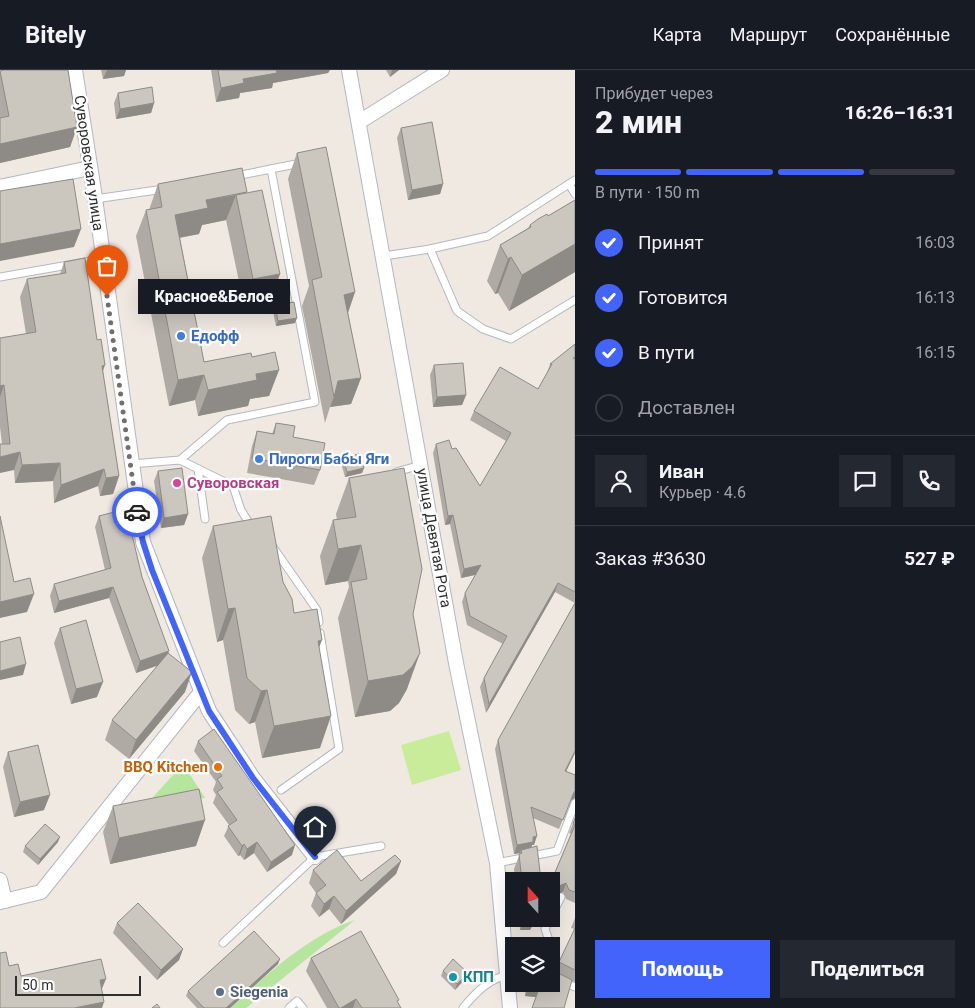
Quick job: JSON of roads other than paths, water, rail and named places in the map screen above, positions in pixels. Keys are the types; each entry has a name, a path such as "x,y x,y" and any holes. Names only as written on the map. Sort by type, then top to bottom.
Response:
{"street":[{"name":"Суворовская улица","path":"75,70 143,542 201,692 223,735 253,778 315,857"},
{"name":"улица Девятая Рота","path":"349,70 422,464 456,663 497,863 506,937"},
{"path":"359,122 442,70"},
{"path":"0,187 90,168"},
{"path":"0,880 2,901 41,892 102,822 201,692"},
{"name":"улица Девятая Рота","path":"510,992 510,1008"}],"lane":[{"path":"224,178 305,162"},
{"path":"180,460 227,420 314,402 271,169"},
{"path":"384,256 430,249 488,236 572,182 575,194"},
{"path":"95,199 168,188"},
{"path":"430,249 457,311 483,329 511,339 575,300"},
{"path":"0,277 102,260"},
{"path":"131,464 180,460 233,486 248,522 259,531"},
{"path":"386,475 422,464"},
{"path":"198,469 205,519"},
{"path":"269,541 317,610 340,749 281,790"},
{"path":"497,863 557,851 575,803"},
{"path":"223,943 315,857 381,846"},
{"path":"463,1008 479,991 498,977 505,976"},
{"path":"560,980 575,987"},
{"path":"289,1008 297,1001 303,1008"}],"place":[{"name":"Красное&Белое","path":"107,296"},
{"name":"Едофф","path":"181,336"},
{"name":"Пироги Бабы Яги","path":"259,459"},
{"name":"Суворовская","path":"177,483"},
{"name":"BBQ Kitchen","path":"218,767"},
{"name":"КПП","path":"453,977"},
{"name":"Siegenia","path":"220,992"}]}
